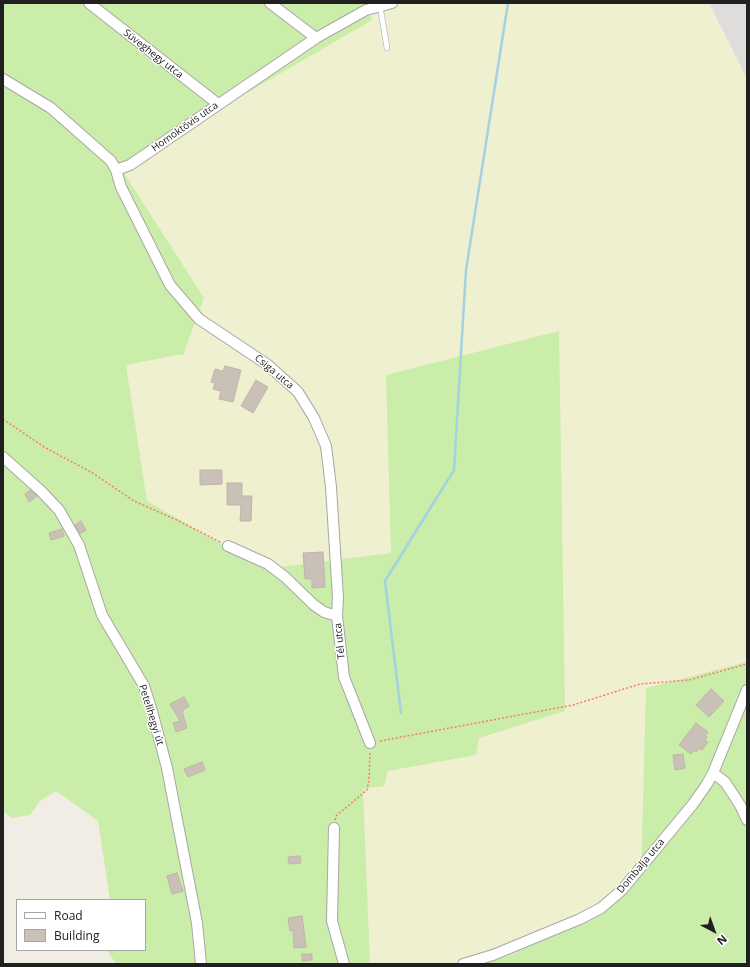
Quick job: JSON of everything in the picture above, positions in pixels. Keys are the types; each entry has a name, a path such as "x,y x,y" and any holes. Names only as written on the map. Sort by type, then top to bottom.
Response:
{"street":[{"name":"Süveghegy utca","path":"89,3 218,104"},
{"path":"270,3 316,38"},
{"name":"Homoktövis utca","path":"116,170 130,165 316,38 359,14 392,3"},
{"path":"3,79 51,108 111,160 116,170"},
{"name":"Csiga utca","path":"116,170 121,187 170,285 199,319 273,369 298,392 314,418 326,446 331,487 338,598 337,616"},
{"name":"Petelihegyi út","path":"3,457 41,491 59,510 79,545 102,615 144,686 167,768 197,923 201,964"},
{"name":"Tél utca","path":"228,546 268,564 285,577 314,605 324,612 337,616 344,677 370,743"},
{"name":"Dombalja utca","path":"463,964 493,955 580,919 601,908 622,890 693,804 713,773 747,690"},
{"path":"713,773 725,782 740,805 747,820"},
{"path":"334,828 332,921 344,964"}],"lane":[{"path":"380,6 387,48"}],"path":[{"path":"3,419 44,447 91,472 134,501 179,521 228,546"},
{"path":"334,828 336,816 360,797 368,788 370,743 573,705 640,684 688,680 747,664"}],"shaded area":[{"path":"709,3 747,3 747,79 714,14"}],"green space":[{"path":"3,3 365,3 372,20 120,167 204,298 183,355 126,365 147,501 265,569 391,553 386,375 559,331 565,711 479,738 476,755 388,771 384,786 363,789 370,964 116,964 108,951 146,951 146,899 110,899 98,821 56,791 40,801 30,815 12,818 3,811"},
{"path":"365,3 709,3 747,79 747,662 646,688 641,876 612,906 511,955 479,964 370,964 363,789 387,771 476,755 479,738 565,711 387,375 391,553 265,569 147,501 126,364 177,354 183,355 120,167 371,20"},
{"path":"747,662 747,964 479,964 511,955 611,906 641,876 646,688"}],"building":[{"path":"225,366 241,370 233,402 219,399 221,391 213,389 215,383 211,382 215,369 223,371"},
{"path":"256,380 268,387 253,413 241,406"},
{"path":"200,470 222,470 222,484 200,485"},
{"path":"227,483 242,483 242,496 252,496 251,521 240,521 241,505 227,505"},
{"path":"31,490 37,496 29,502 25,494"},
{"path":"81,521 86,530 80,534 75,525"},
{"path":"62,529 64,536 51,540 49,533"},
{"path":"323,552 325,587 312,588 312,579 305,579 303,553"},
{"path":"711,689 724,701 709,717 696,705"},
{"path":"184,697 189,706 182,711 187,728 176,732 173,723 180,721 170,704"},
{"path":"696,723 708,732 705,736 707,737 705,740 708,742 702,750 699,748 696,752 694,750 691,754 679,745"},
{"path":"683,754 685,768 675,770 673,755"},
{"path":"202,762 205,770 188,777 184,769"},
{"path":"300,856 301,863 289,864 288,857"},
{"path":"177,873 183,891 172,894 167,876"},
{"path":"302,916 306,947 294,948 293,930 290,931 288,918"},
{"path":"302,954 312,954 312,960 302,961"}],"waterway":[{"path":"401,713 385,581 454,470 466,270 508,3"}]}
